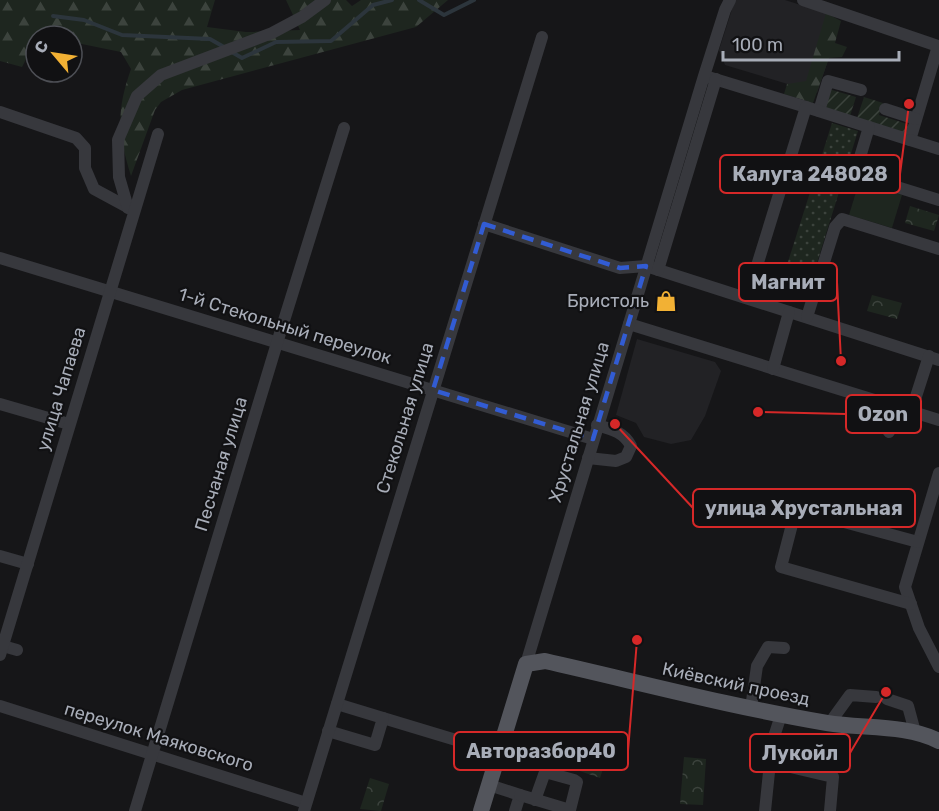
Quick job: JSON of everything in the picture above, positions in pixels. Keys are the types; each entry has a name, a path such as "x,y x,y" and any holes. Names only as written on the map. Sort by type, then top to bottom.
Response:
{"main road":[{"name":"Киёвский проезд","path":"526,664 545,661 781,715 829,724 915,732 939,741"},
{"name":"Хрустальная улица","path":"481,811 526,664"}],"street":[{"path":"131,210 119,177 118,140 137,96 161,75 272,33 302,17 325,0"},
{"name":"Хрустальная улица","path":"526,664 646,266 710,78 714,45 730,0"},
{"path":"803,0 938,46 910,140"},
{"name":"Стекольная улица","path":"305,807 542,37"},
{"path":"658,270 710,78 939,149"},
{"path":"819,111 828,81 861,90"},
{"path":"747,298 806,107"},
{"path":"885,109 916,119"},
{"path":"0,112 76,138 85,148 85,168 94,189 131,210"},
{"path":"869,127 855,174 939,200"},
{"name":"Песчаная улица","path":"135,811 344,128"},
{"name":"улица Чапаева","path":"1,651 110,292 131,210 158,134"},
{"path":"807,317 835,227 842,219 939,249"},
{"path":"484,224 620,268 646,266 934,358 911,412"},
{"name":"1-й Стекольный переулок","path":"0,258 593,439"},
{"path":"772,369 789,312"},
{"path":"629,324 939,420"},
{"path":"880,402 877,414 889,432"},
{"path":"0,404 69,424"},
{"path":"588,458 616,461 626,457 631,446 628,440 615,430 597,425"},
{"path":"939,473 905,587 919,628 939,668"},
{"path":"911,604 781,567 795,509 918,542"},
{"path":"0,556 28,564"},
{"path":"751,708 757,666 768,647 784,648"},
{"path":"1,651 17,651"},
{"path":"829,724 850,695 882,698 908,706 915,732"},
{"path":"337,704 499,753"},
{"name":"переулок Маяковского","path":"0,706 152,754 305,807"},
{"path":"765,811 772,743 781,715"},
{"path":"328,731 375,745 383,718"},
{"path":"770,762 833,777 830,811"},
{"path":"535,800 545,772 574,780 577,786 570,811"},
{"path":"489,785 570,811 579,811"},
{"path":"515,811 520,795"}],"highlighted area":[{"path":"484,224 620,268 646,266 593,439 433,390"}],"shaded area":[{"path":"735,0 785,0 826,13 832,49 817,93 725,65 719,50"},
{"path":"637,339 715,362 721,371 705,416 691,440 671,444 644,437 636,423 616,415"}],"green space":[{"path":"0,0 215,0 207,27 246,32 300,30 286,0 346,0 352,6 361,0 448,0 416,27 182,90 161,102 155,110 131,176 123,147 120,122 123,98 131,69 121,52 84,44 84,24 24,24 24,63 22,67 0,61"},
{"path":"826,13 841,21 835,43 847,47 842,57 829,58 813,103 784,94 787,84 806,81"},
{"path":"829,89 856,97 850,116 823,108"},
{"path":"864,97 883,103 879,115 910,125 907,134 857,118"},
{"path":"832,123 858,131 807,295 780,287"},
{"path":"859,182 902,195 892,228 849,215"},
{"path":"910,206 939,215 934,231 905,223"},
{"path":"872,295 902,303 897,319 867,311"},
{"path":"580,740 609,750 600,778 571,768"},
{"path":"684,757 706,759 703,805 680,804"},
{"path":"370,778 389,784 381,811 360,809"}],"waterway":[{"path":"230,51 242,58 276,42 331,41 373,5 392,0"},
{"path":"419,0 444,15 474,0"},
{"path":"53,16 84,20 122,35 210,39 224,47"}],"place":[{"name":"Калуга 248028","path":"909,104"},
{"name":"Бристоль","path":"666,301"},
{"name":"Магнит","path":"841,361"},
{"name":"Ozon","path":"758,412"},
{"name":"улица Хрустальная","path":"615,424"},
{"name":"Авторазбор40","path":"637,640"},
{"name":"Лукойл","path":"886,692"}]}
